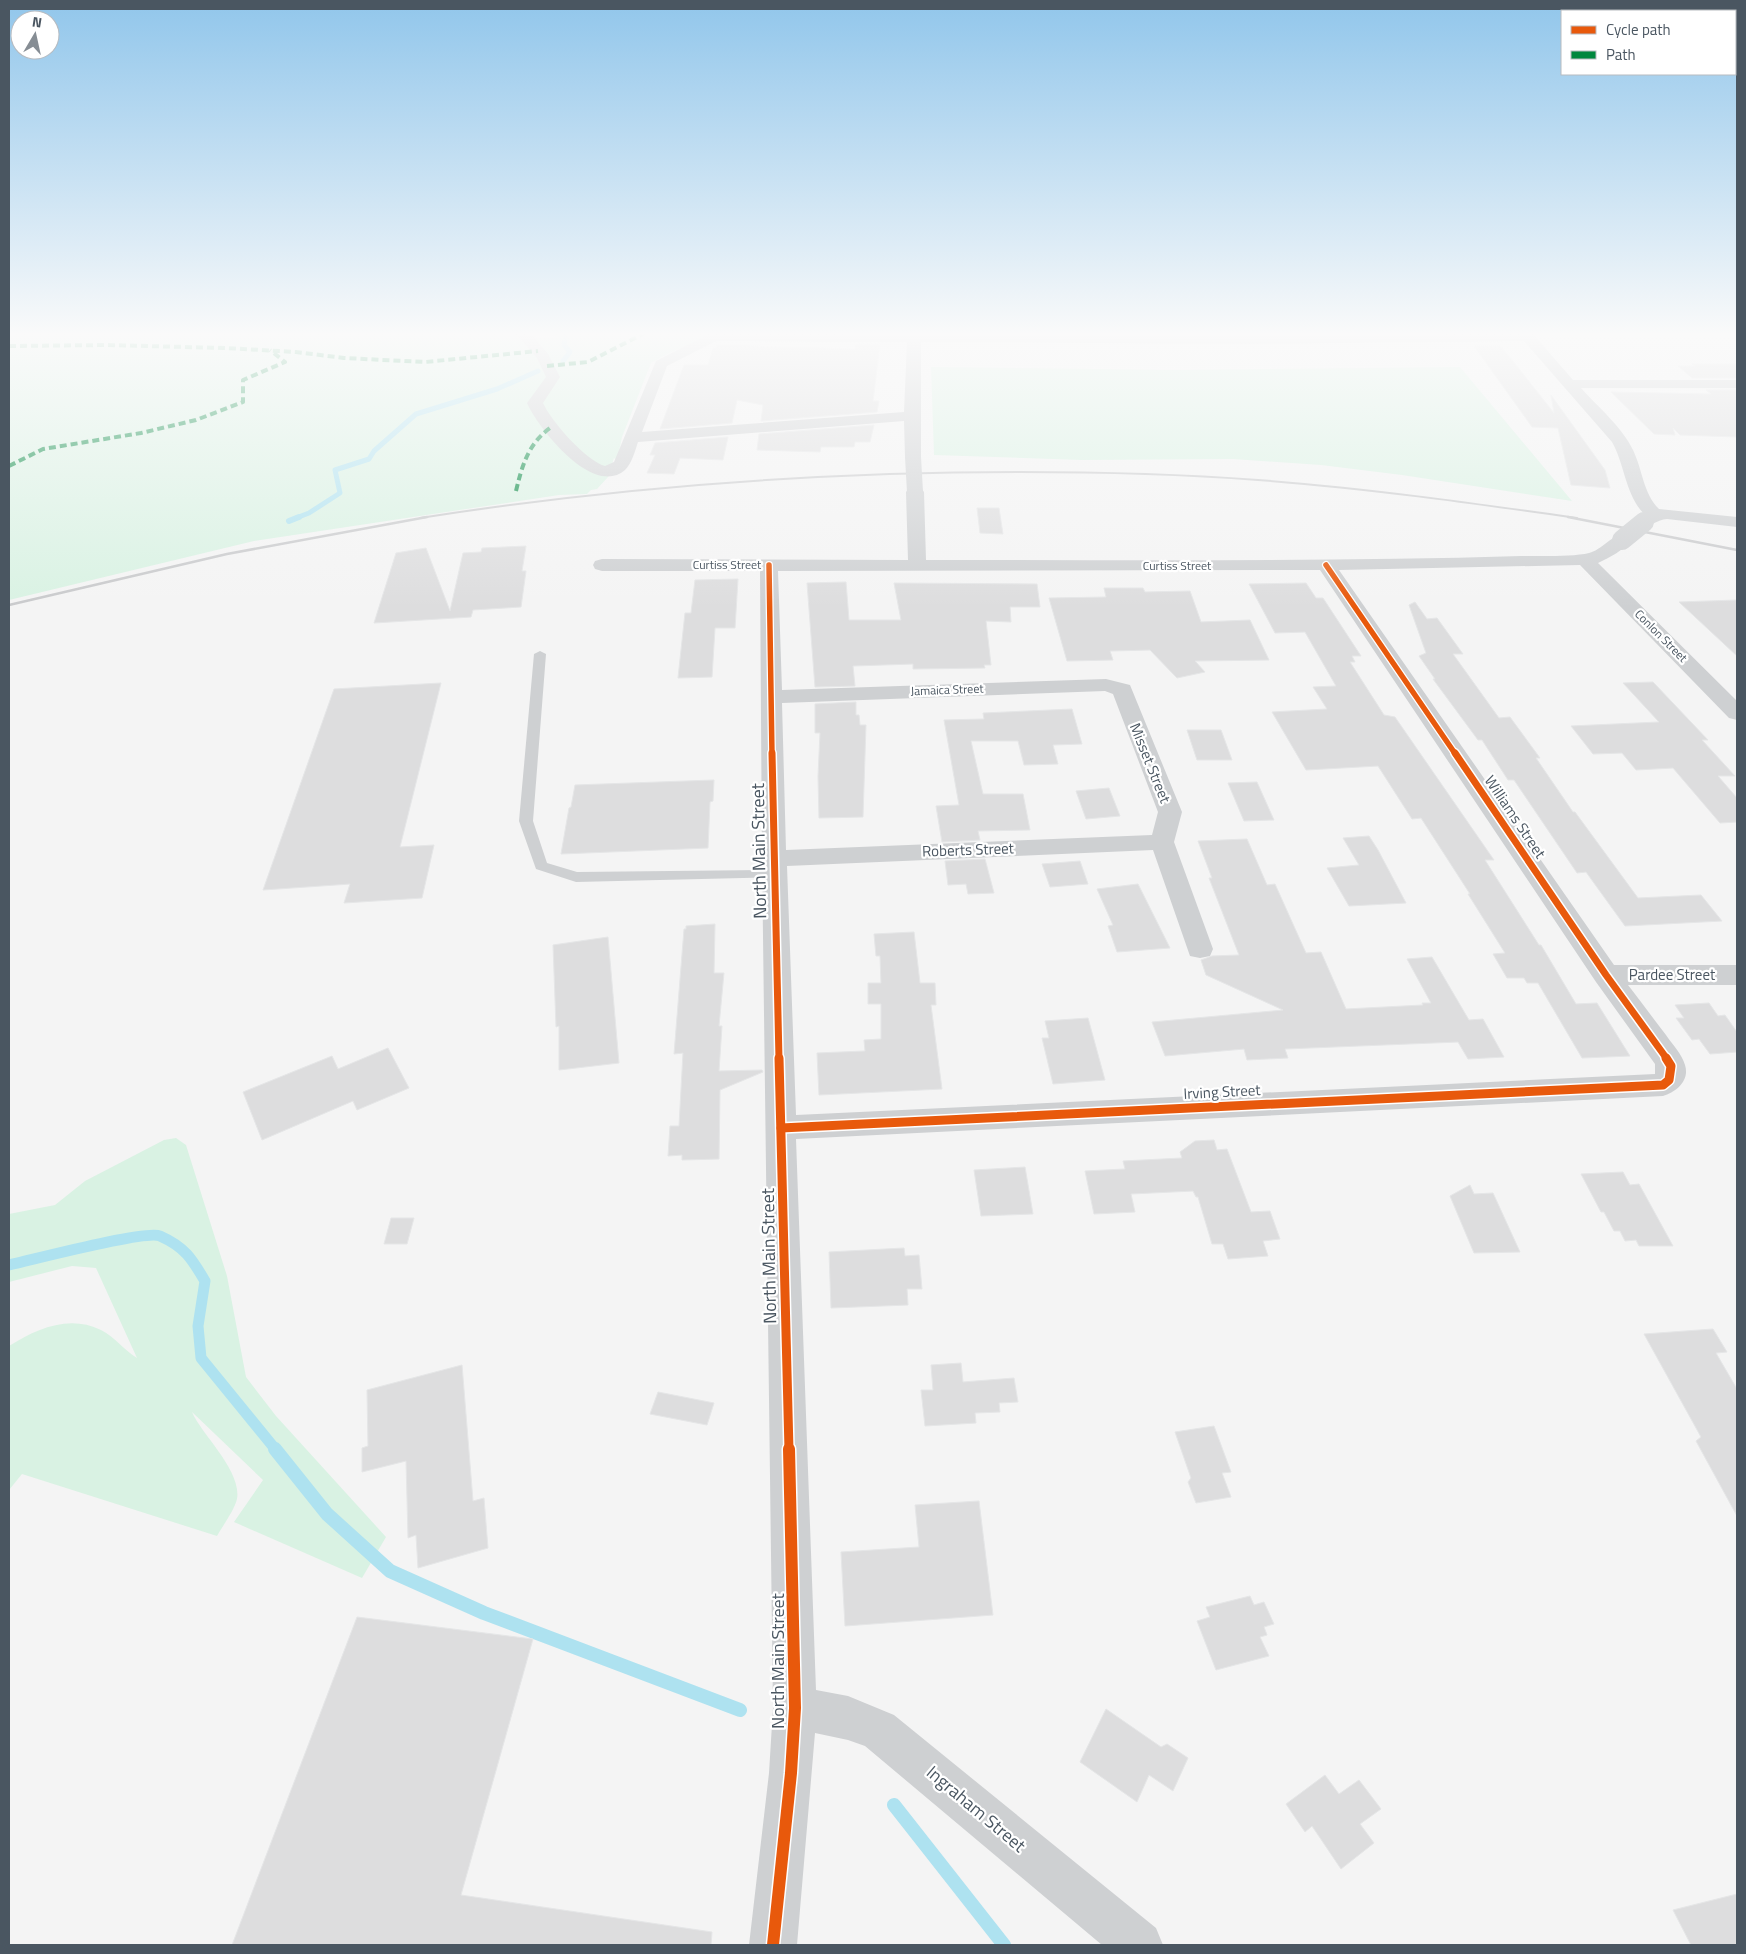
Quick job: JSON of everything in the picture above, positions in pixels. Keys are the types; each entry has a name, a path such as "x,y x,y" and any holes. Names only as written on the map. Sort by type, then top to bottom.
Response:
{"street":[{"path":"548,425 590,466 600,470 610,470 620,466 637,425"},
{"path":"632,438 795,425"},
{"path":"912,425 918,566"},
{"path":"1606,425 1629,457 1641,500 1650,518 1672,514 1737,522"},
{"name":"Curtiss Street","path":"602,565 1326,565 1584,560 1607,552 1650,518"},
{"name":"Conlon Street","path":"1584,560 1737,714"},
{"name":"Williams Street","path":"1326,565 1670,1066 1669,1080 1663,1085"},
{"name":"North Main Street","path":"770,566 774,866 795,1708 792,1773 773,1945"},
{"name":"Jamaica Street","path":"771,697 1106,684 1122,690"},
{"name":"Misset Street","path":"1122,690 1170,812 1162,842"},
{"path":"1162,842 1200,949"},
{"name":"Roberts Street","path":"774,866 1162,842"},
{"name":"Pardee Street","path":"1606,975 1737,976"},
{"name":"Irving Street","path":"782,1128 1663,1085"},
{"name":"Ingraham Street","path":"795,1708 842,1716 879,1730 912,1755 1140,1945"}],"lane":[{"path":"540,654 526,821 541,866 576,877 637,877 774,866"}],"green space":[{"path":"9,425 627,425 617,461 614,458 608,477 597,489 591,490 587,494 559,495 254,541 9,600"},
{"path":"933,425 1509,425 1572,501 1402,475 1321,465 1233,459 1082,460 934,455"},
{"path":"176,1138 186,1145 227,1276 246,1377 276,1416 386,1537 362,1578 234,1522 263,1480 192,1412 228,1465 237,1488 236,1504 217,1536 22,1474 9,1490 9,1346 42,1329 77,1323 101,1330 137,1358 96,1268 72,1266 9,1282 9,1214 55,1205 85,1181 164,1140"}],"building":[{"path":"661,425 706,425 660,429"},
{"path":"874,425 870,442 855,442 854,447 821,447 820,452 757,450 759,434"},
{"path":"1531,425 1573,425 1605,470 1610,488 1571,485 1558,428 1532,427"},
{"path":"1645,425 1737,425 1737,437 1680,435 1673,428 1675,435 1654,434"},
{"path":"728,437 723,460 680,458 674,474 647,473 655,455 650,455 655,443"},
{"path":"977,508 999,508 1003,534 980,533"},
{"path":"526,546 522,571 526,571 521,607 473,610 471,617 374,623 396,553 426,548 450,611 463,553 481,552 482,548"},
{"path":"738,579 735,628 715,628 712,677 678,678 685,613 691,613 695,580"},
{"path":"846,582 849,620 901,620 894,583 1037,584 1040,607 1010,607 1011,622 986,621 991,665 984,665 985,668 913,669 913,664 853,666 855,686 815,687 807,583"},
{"path":"1306,583 1316,598 1323,598 1361,656 1352,656 1355,662 1350,662 1384,715 1395,717 1494,860 1485,860 1539,945 1541,945 1576,1004 1597,1003 1630,1056 1582,1058 1538,983 1527,983 1524,978 1507,978 1493,954 1505,953 1468,894 1470,894 1421,818 1412,819 1378,766 1306,770 1272,712 1327,709 1313,687 1336,686 1305,632 1275,633 1249,584"},
{"path":"1104,588 1143,588 1145,592 1190,591 1201,622 1250,620 1269,660 1195,661 1205,672 1177,678 1150,650 1110,651 1113,660 1067,661 1049,598 1106,597"},
{"path":"1737,600 1737,656 1679,602"},
{"path":"1415,602 1427,619 1437,618 1463,654 1453,654 1499,718 1510,717 1540,758 1536,758 1573,812 1575,812 1638,898 1701,895 1722,921 1625,926 1586,872 1577,873 1514,780 1508,780 1482,740 1478,740 1433,679 1435,679 1419,656 1426,653 1409,605"},
{"path":"1653,682 1708,740 1702,740 1735,776 1718,776 1737,798 1737,822 1720,823 1673,768 1636,770 1622,753 1593,754 1571,726 1659,722 1623,683"},
{"path":"441,683 400,847 434,845 422,898 344,903 350,884 263,890 334,689"},
{"path":"856,702 856,715 859,715 860,725 866,725 863,817 819,818 820,733 815,733 815,704"},
{"path":"1072,709 1082,744 1053,745 1058,764 1024,765 1018,741 971,741 983,794 1023,794 1030,830 978,831 980,840 942,842 936,806 959,805 944,720 984,719 983,713"},
{"path":"1187,730 1221,730 1232,760 1197,760"},
{"path":"714,780 713,801 710,802 708,848 561,854 575,785"},
{"path":"1257,782 1274,820 1244,821 1228,783"},
{"path":"1109,788 1120,816 1086,819 1076,791"},
{"path":"1369,836 1406,903 1349,906 1327,868 1359,865 1343,838"},
{"path":"1247,839 1267,885 1275,884 1306,953 1321,952 1346,1009 1431,1003 1407,959 1432,957 1469,1020 1483,1019 1504,1057 1468,1059 1458,1042 1285,1049 1288,1058 1247,1060 1244,1049 1165,1056 1152,1022 1283,1010 1206,975 1201,960 1212,956 1239,955 1209,878 1212,878 1198,841"},
{"path":"985,859 994,893 968,894 966,884 948,885 945,861"},
{"path":"1080,861 1088,884 1050,887 1042,864"},
{"path":"1138,884 1170,948 1117,952 1108,926 1113,925 1097,889"},
{"path":"715,924 714,973 724,973 719,1026 722,1026 719,1071 762,1070 763,1072 720,1090 719,1159 682,1160 682,1155 668,1156 670,1126 679,1126 683,1053 674,1054 684,929 686,929 686,926"},
{"path":"914,932 920,983 935,983 936,1005 931,1005 942,1089 819,1095 817,1053 865,1051 864,1040 881,1039 881,1004 868,1004 868,983 881,983 880,956 876,956 874,934"},
{"path":"608,937 619,1063 559,1070 559,1026 556,1027 553,945"},
{"path":"1709,1003 1718,1016 1725,1015 1737,1032 1737,1052 1710,1054 1699,1039 1692,1040 1676,1018 1684,1018 1675,1005"},
{"path":"1088,1018 1105,1080 1053,1084 1042,1038 1049,1038 1045,1021"},
{"path":"388,1048 409,1088 357,1110 353,1101 262,1140 243,1092 332,1056 338,1069"},
{"path":"1214,1140 1217,1150 1227,1149 1251,1212 1270,1211 1280,1239 1263,1241 1268,1256 1228,1259 1223,1244 1212,1244 1198,1197 1196,1197 1193,1191 1131,1194 1135,1212 1094,1214 1085,1171 1125,1169 1123,1161 1182,1158 1180,1152 1195,1141"},
{"path":"1025,1167 1033,1214 981,1216 974,1170"},
{"path":"1623,1172 1630,1185 1639,1184 1673,1246 1639,1246 1636,1240 1625,1241 1620,1231 1614,1231 1604,1212 1601,1212 1581,1174"},
{"path":"1470,1185 1474,1194 1493,1193 1520,1252 1474,1253 1450,1196"},
{"path":"391,1218 414,1218 407,1244 384,1244"},
{"path":"904,1248 905,1256 919,1255 922,1289 907,1289 908,1305 831,1308 829,1252"},
{"path":"1713,1329 1727,1352 1716,1353 1737,1389 1737,1516 1696,1441 1701,1437 1644,1334"},
{"path":"961,1363 963,1382 1014,1378 1018,1402 999,1403 1000,1412 975,1413 976,1423 925,1426 921,1390 933,1390 931,1365"},
{"path":"462,1365 473,1501 484,1498 488,1548 418,1568 416,1535 408,1538 406,1461 362,1472 362,1448 368,1446 367,1390"},
{"path":"658,1392 714,1403 707,1425 650,1414"},
{"path":"1214,1426 1231,1472 1222,1473 1231,1497 1196,1503 1188,1482 1191,1478 1175,1432"},
{"path":"979,1501 993,1615 845,1626 841,1552 919,1547 915,1505"},
{"path":"1250,1596 1254,1605 1264,1602 1274,1624 1264,1627 1267,1635 1260,1637 1269,1656 1216,1670 1197,1621 1210,1617 1206,1607"},
{"path":"357,1617 533,1639 461,1895 712,1932 711,1945 232,1945"},
{"path":"1106,1709 1161,1747 1167,1744 1188,1758 1173,1791 1149,1775 1137,1802 1080,1762"},
{"path":"1325,1775 1339,1794 1359,1780 1381,1809 1360,1824 1374,1843 1341,1869 1312,1826 1305,1832 1286,1804"},
{"path":"1737,1894 1737,1945 1691,1945 1673,1910"}],"waterway":[{"path":"296,518 309,513 340,493 335,470 369,459 374,451 403,425"},
{"path":"289,521 299,517"},
{"path":"9,1265 88,1246 150,1235 160,1236 182,1249 192,1260 205,1281 198,1326 201,1358 276,1450"},
{"path":"275,1449 327,1514 390,1571 484,1613 740,1710"},
{"path":"894,1805 1004,1945"}],"railway":[{"path":"420,518 569,498 718,483 868,475 1019,472 1198,476 1298,483 1458,501 1577,518"},
{"path":"9,605 227,554 427,517"},
{"path":"1568,517 1737,550"}],"marked path":[{"path":"9,466 43,449 141,433 174,425"},
{"path":"516,491 523,464 531,447 550,428"}],"cycle path":[{"path":"769,565 774,859 795,1708 791,1773 773,1945"},
{"path":"781,1128 1663,1085 1669,1080 1671,1066 1665,1056 1606,975 1326,565"}]}
